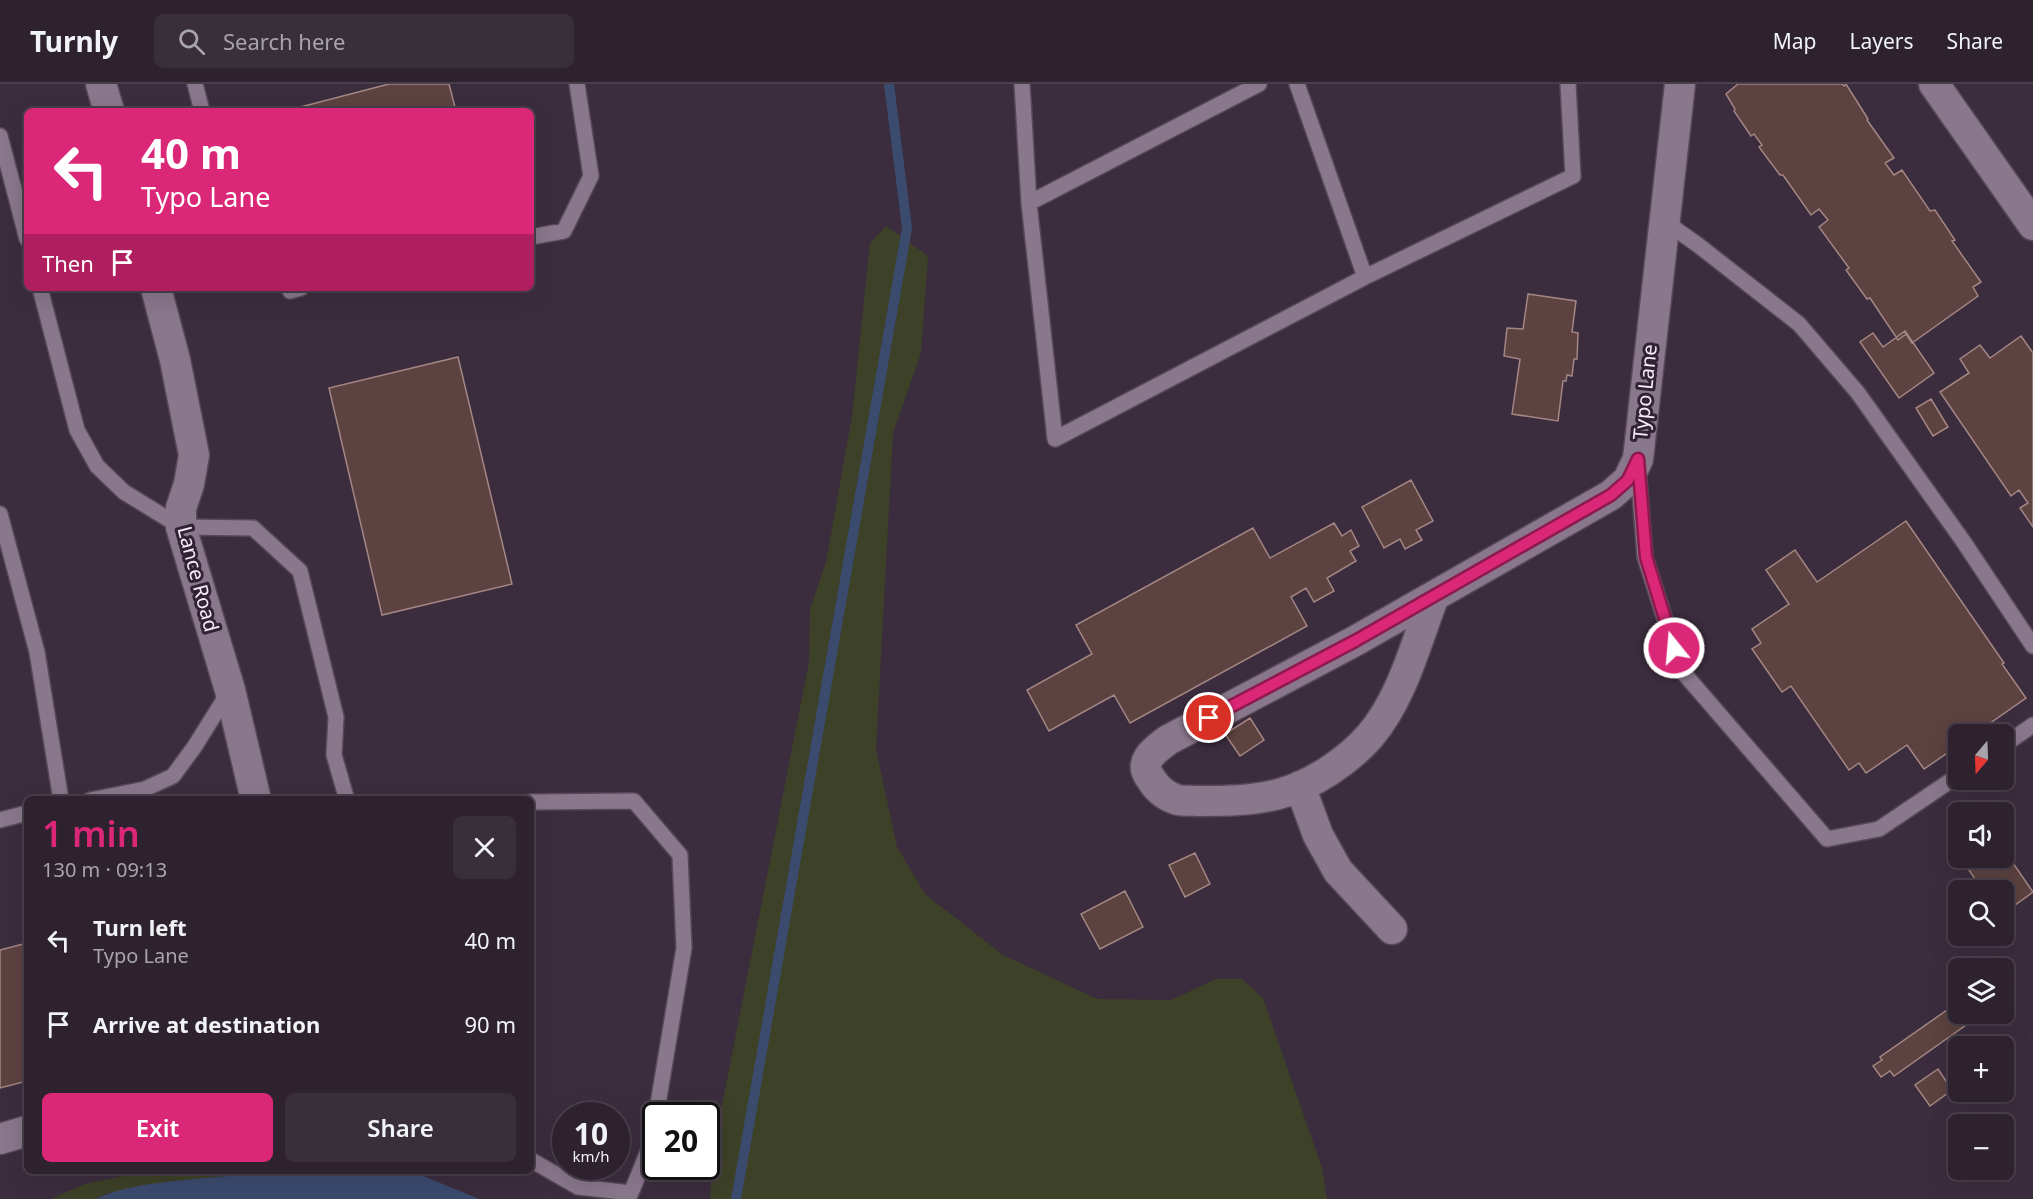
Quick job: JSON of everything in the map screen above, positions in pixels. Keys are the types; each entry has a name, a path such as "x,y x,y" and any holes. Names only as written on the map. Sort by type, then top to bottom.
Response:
{"street":[{"path":"101,84 108,108"},
{"name":"Typo Lane","path":"1434,596 1394,700 1370,736 1338,765 1300,786 1279,794 1238,802 1176,800 1159,791 1148,776 1146,765 1150,754 1168,740 1355,641 1611,495 1628,480 1638,459 1680,84"},
{"path":"1934,84 2033,225"},
{"name":"Lance Road","path":"157,291 175,360 194,455 182,508 181,526 230,690 255,796"},
{"path":"1300,786 1318,835 1338,871 1392,929"},
{"path":"0,1139 24,1132"}],"lane":[{"path":"195,84 201,108"},
{"path":"534,236 564,231 591,176 577,84"},
{"path":"1022,84 1029,203 1055,439 1365,277 1573,176 1568,84"},
{"path":"1029,203 1259,84"},
{"path":"1297,84 1365,277"},
{"path":"0,136 24,228"},
{"path":"1664,221 1799,324 1858,393 1963,541 2033,646"},
{"path":"41,291 77,430 97,466 124,492 181,526 253,528 300,571 336,717 334,755 346,796"},
{"path":"1638,459 1646,557 1680,670 1827,839 1879,830 1948,783"},
{"path":"0,514 37,652 60,796"},
{"path":"110,796 145,789 173,776 230,690"},
{"path":"2014,738 2033,725"},
{"path":"534,802 634,801 680,855 684,948 658,1102"},
{"path":"0,820 24,814"},
{"path":"534,1162 578,1187 631,1193 642,1166"}],"green space":[{"path":"886,226 928,256 921,353 893,433 876,749 897,847 925,894 1003,955 1097,999 1171,1000 1216,979 1242,979 1263,998 1322,1168 1327,1199 710,1199 711,1180 720,1180 720,1115 809,662 810,609 826,562 852,416 870,243"},
{"path":"132,1174 240,1174 108,1193 96,1199 51,1199 85,1184"}],"water":[{"path":"419,1174 479,1199 96,1199 127,1188 236,1175"}],"building":[{"path":"389,84 449,84 455,108 297,108"},
{"path":"1738,84 1842,84 1844,86 1846,84 1867,120 1894,158 1885,163 1894,175 1902,170 1930,211 1935,210 1955,240 1952,241 1981,282 1973,287 1978,296 1912,343 1906,334 1898,340 1870,298 1867,299 1846,270 1849,268 1819,227 1828,220 1819,209 1811,215 1783,175 1780,175 1759,147 1762,145 1754,134 1751,136 1734,111 1726,94"},
{"path":"1528,294 1576,301 1572,332 1578,333 1577,359 1574,359 1572,376 1567,375 1566,381 1563,381 1558,421 1512,414 1520,359 1504,356 1507,328 1523,329"},
{"path":"1905,331 1934,373 1899,398 1860,342 1873,333 1883,347"},
{"path":"2021,336 2033,353 2033,527 2020,508 2028,503 2019,490 2011,496 1940,392 1969,373 1960,359 1980,345 1990,358"},
{"path":"458,357 512,584 382,615 329,388"},
{"path":"1931,399 1948,427 1933,436 1916,408"},
{"path":"1411,480 1433,521 1416,530 1422,540 1405,549 1400,539 1384,548 1362,507"},
{"path":"1906,521 2026,698 1989,724 1948,724 1948,753 1924,769 1907,745 1866,773 1859,763 1849,770 1791,686 1782,692 1752,649 1761,643 1752,629 1789,604 1766,570 1795,550 1817,582"},
{"path":"1334,523 1342,536 1351,530 1359,546 1350,551 1356,561 1327,578 1334,591 1314,602 1306,588 1291,597 1307,626 1130,723 1114,695 1049,731 1027,690 1092,654 1076,625 1253,528 1270,558"},
{"path":"1250,718 1264,740 1240,756 1225,734"},
{"path":"1195,853 1210,884 1185,897 1169,865"},
{"path":"2014,864 2033,892 2014,906 2014,880 1976,880 1968,868 2014,868"},
{"path":"1125,891 1143,927 1100,949 1081,914"},
{"path":"24,944 24,1082 0,1088 0,950"},
{"path":"1947,1010 1948,1024 1966,1025 1894,1076 1890,1071 1881,1077 1873,1066 1882,1060 1880,1057"},
{"path":"1938,1069 1948,1084 1948,1093 1930,1106 1915,1085"}],"waterway":[{"path":"736,1199 907,228 889,84"}],"route":[{"path":"1209,718 1355,641 1611,495 1628,480 1638,459 1646,557 1674,648"}]}
